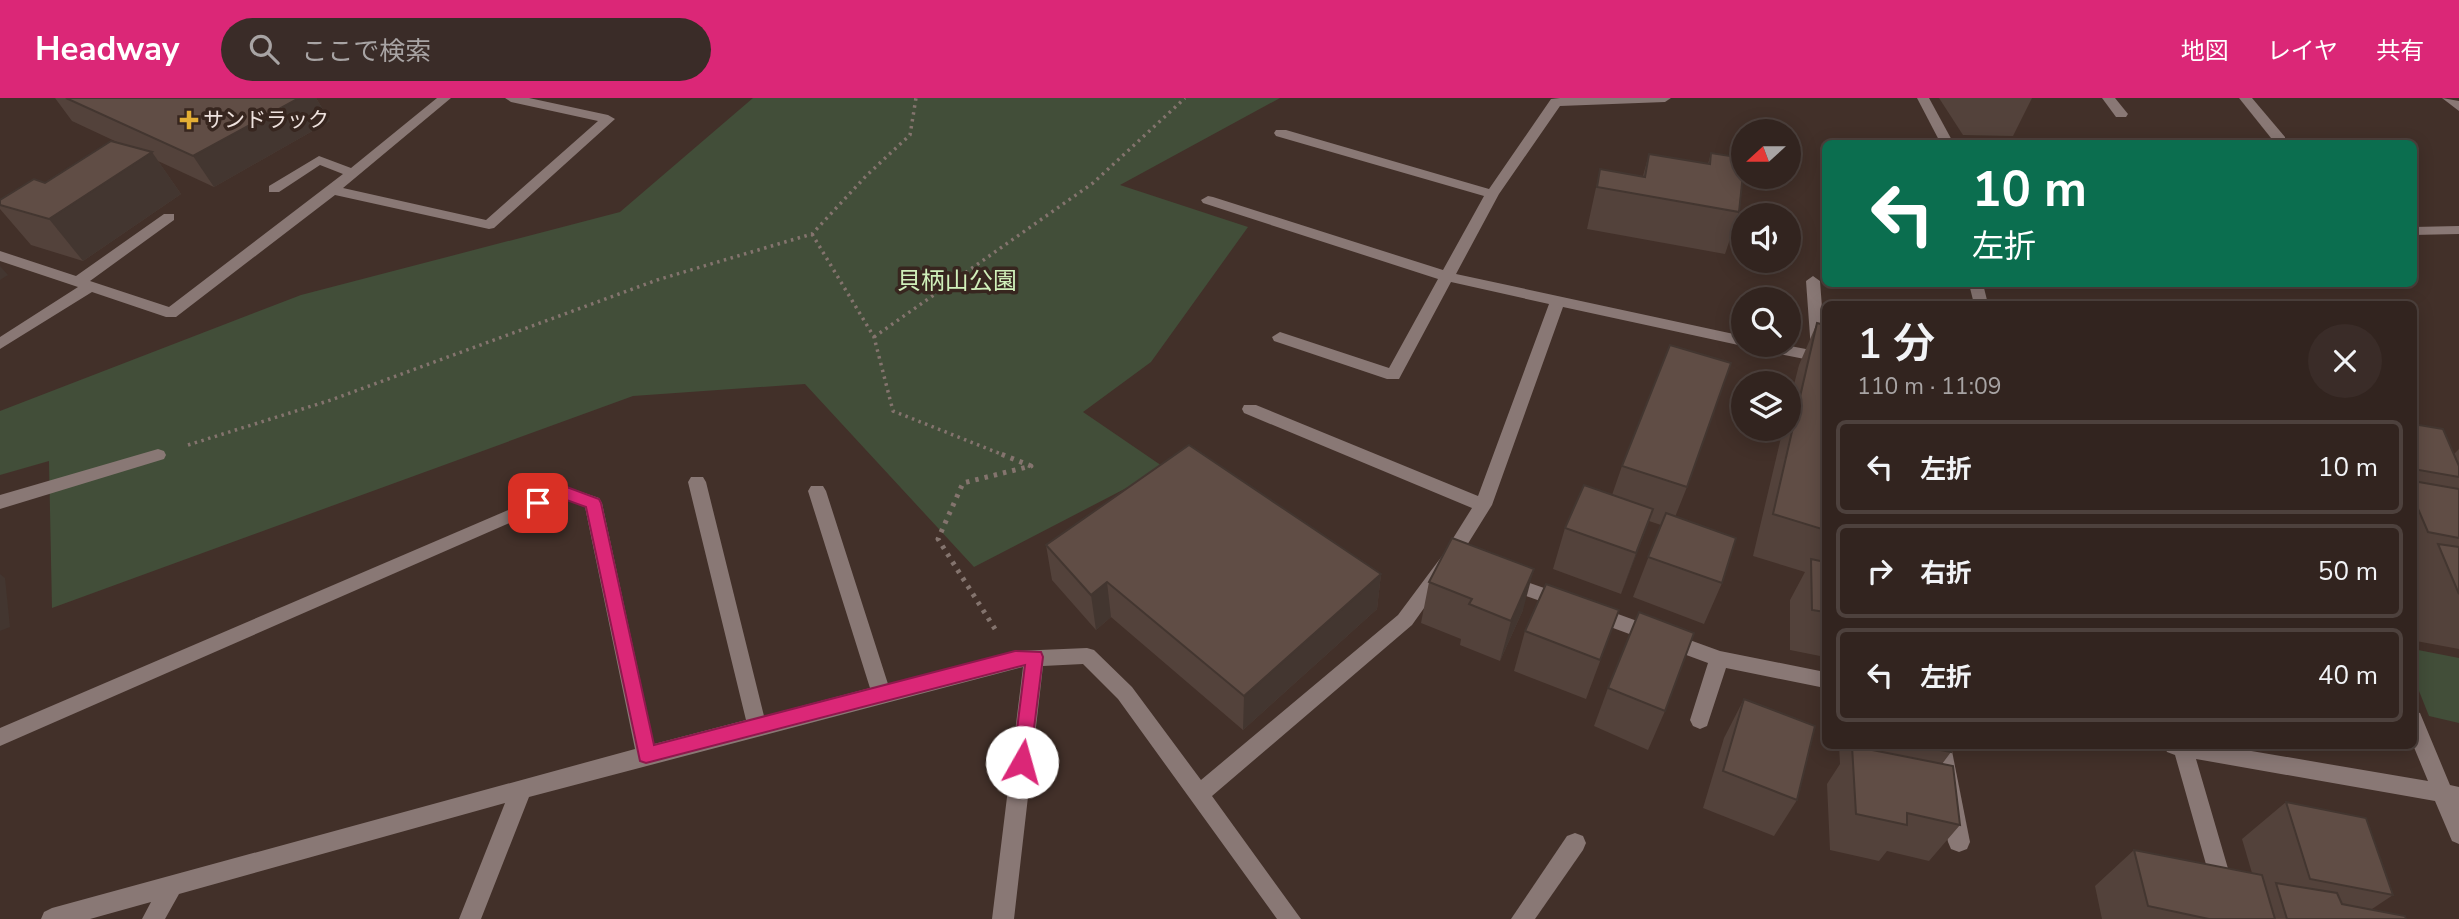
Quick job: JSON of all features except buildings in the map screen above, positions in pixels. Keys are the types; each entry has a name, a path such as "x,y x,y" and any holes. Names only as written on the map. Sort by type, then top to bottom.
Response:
{"street":[{"path":"0,257 171,313 332,190 445,98"},
{"path":"332,190 489,225 608,119 511,98"},
{"path":"1279,337 1393,375 1449,277 1492,194 1556,102 1665,98"},
{"path":"1923,98 1946,140"},
{"path":"2108,98 2121,114"},
{"path":"2245,98 2280,140"},
{"path":"2448,98 2459,107"},
{"path":"1281,133 1492,194"},
{"path":"274,189 319,160 353,173"},
{"path":"1208,200 1449,277 1731,338"},
{"path":"0,344 84,284 169,216"},
{"path":"2417,231 2459,230"},
{"path":"1801,354 1821,358 1813,281"},
{"path":"1198,795 1405,620 1454,563 1483,505 1557,302"},
{"path":"1250,409 1483,505"},
{"path":"0,502 158,455"},
{"path":"697,482 757,726"},
{"path":"817,491 882,694"},
{"path":"0,737 564,492 593,503 646,755"},
{"path":"1487,575 1719,659 1822,679"},
{"path":"52,919 646,755 882,694 1025,658 1087,656 1125,692 1290,919"},
{"path":"1003,919 1025,658"},
{"path":"1700,720 1719,659"},
{"path":"2417,727 2451,794 2459,834"},
{"path":"1942,749 1959,842"},
{"path":"2180,749 2224,893"},
{"path":"2196,749 2451,794"},
{"path":"470,919 520,790"},
{"path":"1522,919 1575,844"},
{"path":"153,919 172,886"}],"path":[{"path":"158,455 331,400 657,280 812,234 909,135 916,98"},
{"path":"874,337 1093,183 1185,98"},
{"path":"812,234 874,337 893,411 1031,466 963,483 938,539 1025,658"}],"green space":[{"name":"貝柄山公園","path":"753,98 1280,98 1120,185 1248,227 1151,362 1083,412 1165,468 974,567 805,384 633,396 52,608 49,461 0,475 0,411 301,295 620,212"},
{"path":"2417,650 2459,658 2459,723 2429,716 2417,686"}],"place":[{"name":"サンドラック","path":"189,120"}],"route":[{"path":"538,503 564,492 593,503 646,755 1015,659 1034,657 1022,762"}]}
